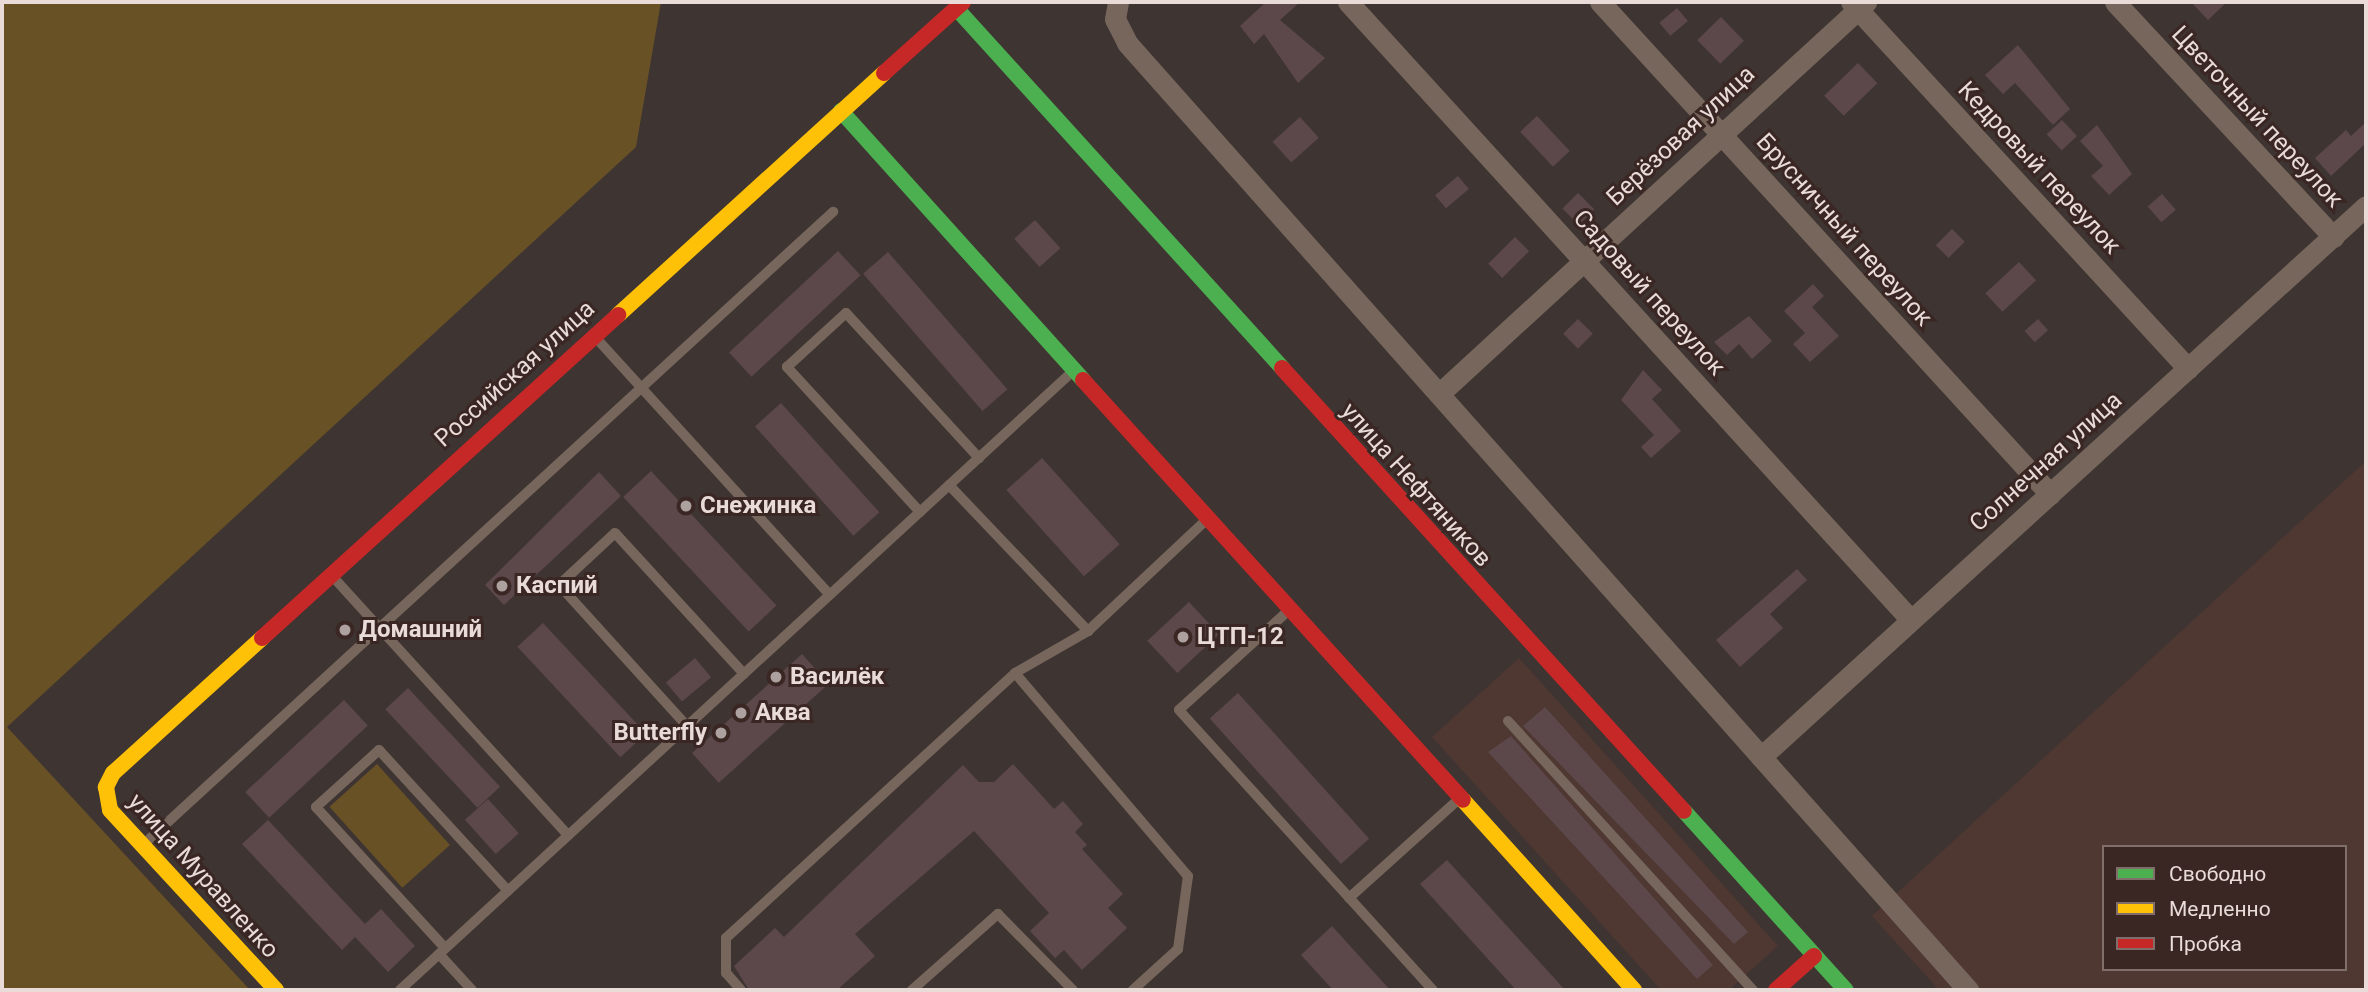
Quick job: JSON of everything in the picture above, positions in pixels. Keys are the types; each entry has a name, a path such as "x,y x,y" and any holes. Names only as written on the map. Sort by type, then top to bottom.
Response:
{"main road":[{"name":"Российская улица","path":"106,787 125,760 957,4"},
{"name":"улица Нефтяников","path":"957,4 1846,990"},
{"path":"841,111 1071,373 1634,990"},
{"name":"улица Муравленко","path":"106,787 110,810 276,990"},
{"path":"1776,990 1814,956"}],"street":[{"path":"1118,2 1115,19 1127,43 1968,990"},
{"name":"Садовый переулок","path":"1348,2 1911,620"},
{"name":"Брусничный переулок","path":"1601,2 2050,495"},
{"name":"Цветочный переулок","path":"2115,2 2333,237"},
{"name":"Берёзовая улица","path":"1439,394 1721,135 1858,4"},
{"name":"Кедровый переулок","path":"1858,4 2188,369"},
{"name":"Солнечная улица","path":"1761,757 2366,206"}],"lane":[{"path":"143,845 833,212"},
{"path":"920,512 787,367 846,313 979,458"},
{"path":"593,334 830,595"},
{"path":"400,990 1071,373"},
{"path":"949,485 1088,631"},
{"path":"741,990 726,973 726,938 1016,673 1088,631 1206,520"},
{"path":"687,726 559,586 615,533 744,674"},
{"path":"330,573 568,835"},
{"path":"1289,611 1179,710 1433,990"},
{"path":"1016,673 1188,876 1178,949 1133,990"},
{"path":"1508,721 1753,990"},
{"path":"472,990 442,951 316,807 379,750 508,891"},
{"path":"1349,898 1459,799"},
{"path":"912,990 998,914 1073,990"}],"shaded area":[{"path":"2,2 661,2 636,147 7,727 250,990 2,990"},
{"path":"2366,461 2366,990 1939,990 1872,916"},
{"path":"1519,658 1778,946 1729,990 1661,990 1432,737"},
{"path":"377,764 450,845 402,888 329,807"}],"building":[{"path":"1266,2 1300,2 1280,20 1325,58 1298,83 1264,34 1254,44 1240,26"},
{"path":"2191,2 2227,2 2208,20"},
{"path":"1677,8 1688,21 1670,36 1659,23"},
{"path":"1721,17 1744,41 1720,64 1697,40"},
{"path":"2018,45 2070,109 2053,125 2015,83 2003,94 1985,75"},
{"path":"1858,63 1877,83 1844,116 1824,96"},
{"path":"1537,116 1570,151 1553,167 1520,132"},
{"path":"1300,117 1319,138 1291,163 1273,142"},
{"path":"2062,120 2077,136 2062,150 2047,134"},
{"path":"2366,122 2366,143 2331,176 2315,158 2346,130 2351,136"},
{"path":"2097,125 2132,174 2109,195 2091,176 2103,166 2080,141"},
{"path":"1458,176 1469,189 1446,208 1435,195"},
{"path":"1578,193 1594,209 1579,225 1562,209"},
{"path":"2162,194 2176,210 2161,222 2148,206"},
{"path":"1035,220 1060,248 1040,267 1014,239"},
{"path":"1952,229 1965,242 1948,258 1936,245"},
{"path":"1515,237 1529,251 1502,278 1488,264"},
{"path":"838,251 861,275 752,377 729,353"},
{"path":"888,252 1007,389 982,411 863,274"},
{"path":"2019,262 2036,280 2002,312 1985,293"},
{"path":"1813,284 1824,296 1812,307 1839,336 1810,362 1793,344 1805,333 1784,311"},
{"path":"1749,316 1772,341 1752,359 1739,344 1727,355 1714,342"},
{"path":"1578,319 1593,334 1578,349 1563,334"},
{"path":"2038,319 2048,330 2035,342 2025,331"},
{"path":"1643,370 1662,390 1652,399 1681,431 1651,458 1641,447 1654,435 1621,400"},
{"path":"781,403 879,512 853,536 755,426"},
{"path":"1042,458 1120,544 1084,576 1006,490"},
{"path":"651,471 776,606 749,631 623,497"},
{"path":"599,472 621,496 504,605 485,585"},
{"path":"1797,569 1807,580 1770,614 1783,628 1740,667 1716,640"},
{"name":"ЦТП-12","path":"1189,602 1219,634 1177,673 1147,641"},
{"path":"543,623 646,733 620,757 517,647"},
{"path":"802,654 829,684 719,783 692,753"},
{"path":"695,658 711,677 682,702 666,682"},
{"path":"408,688 500,787 477,808 385,709"},
{"path":"1238,693 1369,839 1341,864 1210,718"},
{"path":"344,700 368,726 269,818 245,792"},
{"path":"1545,707 1748,932 1734,944 1523,726"},
{"path":"1511,736 1713,965 1697,979 1488,752"},
{"path":"1013,764 1054,809 1063,801 1083,824 1075,832 1087,845 1082,849 1123,894 1108,908 1127,928 1082,970 1064,950 1055,958 1030,931 1049,913 974,831 855,934 875,956 837,990 749,990 734,966 775,928 784,937 963,765 979,782 994,782"},
{"path":"488,799 519,833 496,854 465,820"},
{"path":"268,820 365,924 381,909 415,946 388,972 355,937 342,950 242,844"},
{"path":"1447,860 1565,990 1516,990 1420,884"},
{"path":"1332,926 1390,990 1333,990 1301,955"}],"traffic: fast":[{"path":"956,8 1282,368"},
{"path":"841,111 1083,380"},
{"path":"1684,811 1846,990"}],"traffic: slow":[{"path":"618,315 884,73"},
{"path":"262,638 113,773 106,787 110,810 276,990"},
{"path":"1463,800 1634,990"}],"traffic: jam":[{"path":"884,73 963,2"},
{"path":"262,638 618,315"},
{"path":"1282,368 1684,811"},
{"path":"1083,380 1463,800"},
{"path":"1776,990 1814,956"}],"place":[{"name":"Снежинка","path":"686,506"},
{"name":"Каспий","path":"502,586"},
{"name":"Домашний","path":"345,630"},
{"name":"ЦТП-12","path":"1183,637"},
{"name":"Василёк","path":"776,677"},
{"name":"Аква","path":"741,713"},
{"name":"Butterfly","path":"721,733"}]}
